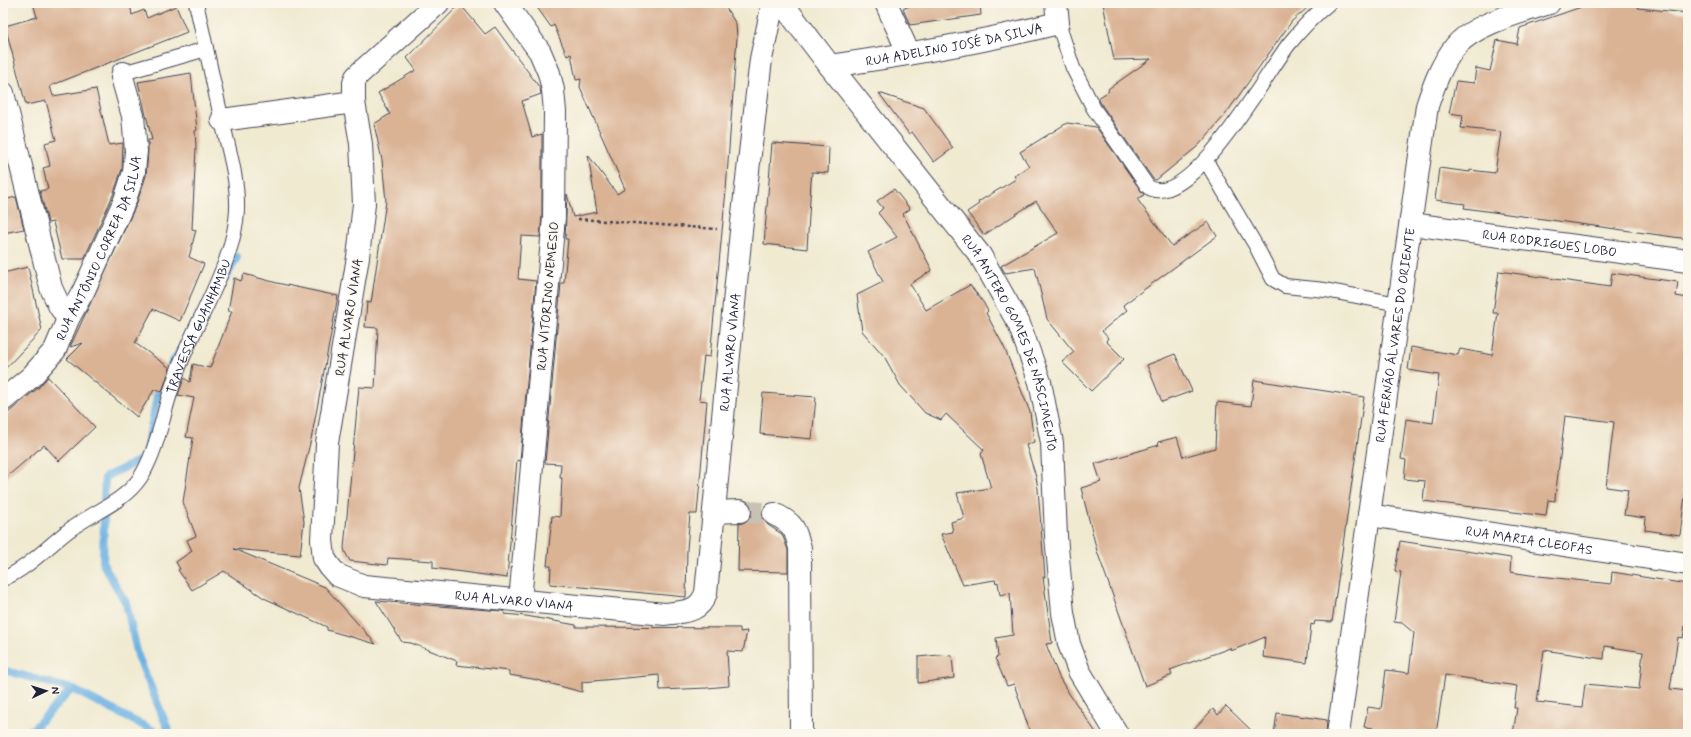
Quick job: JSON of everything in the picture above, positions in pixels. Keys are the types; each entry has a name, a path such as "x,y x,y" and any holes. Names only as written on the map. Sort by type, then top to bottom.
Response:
{"street":[{"name":"RUA ALVARO VIANA","path":"438,3 356,77 354,83 354,102 361,144 364,204 358,257 326,443 322,540 324,558 337,575 364,586 665,614 691,610 699,607 706,594 741,231 762,59 773,3"},
{"name":"RUA VITORINO NEMESIO","path":"505,3 540,52 549,73 553,90 554,112 554,217 520,601"},
{"name":"RUA ANTERO GOMES DE NASCIMENTO","path":"782,3 980,255 1019,324 1040,382 1052,443 1059,567 1063,613 1069,644 1079,671 1117,734"},
{"path":"886,3 909,54"},
{"name":"RUA FERNÃO ÁLVARES DO ORIENTE","path":"1338,734 1427,106 1436,76 1455,46 1470,34 1490,23 1549,3"},
{"name":"RUA ADELINO JOSÉ DA SILVA","path":"830,66 909,54 1027,31 1057,13"},
{"name":"RUA ANTÔNIO CORREA DA SILVA","path":"3,400 31,377 55,350 68,319 84,290 125,200 135,168 136,140 133,116 122,77 123,73"},
{"path":"3,93 51,288 68,319"},
{"path":"222,120 354,102"},
{"name":"RUA RODRIGUES LOBO","path":"1411,224 1688,261"},
{"path":"714,512 740,511"},
{"path":"774,514 788,521 795,530 800,548 801,734"},
{"name":"RUA MARIA CLEOFAS","path":"1369,515 1688,564"}],"lane":[{"name":"TRAVESSA GUANHAMBU","path":"3,579 16,573 34,560 84,520 119,500 140,478 156,446 165,411 180,365 218,281 236,222 237,202 233,164 196,3"},
{"path":"1057,13 1074,68 1094,109 1148,187 1154,191 1161,192 1171,189 1184,181 1206,161 1229,131 1288,45 1310,19 1329,3"},
{"path":"123,73 206,49"},
{"path":"1206,161 1256,246 1273,279 1285,286 1325,290 1398,304"}],"path":[{"path":"554,217 741,231"}],"building":[{"path":"33,3 130,3 132,15 144,10 147,18 176,6 187,32 50,86 53,96 96,89 109,145 123,143 122,169 113,195 84,259 62,259 53,222 48,223 40,191 48,189 43,168 50,166 45,143 56,140 46,101 26,105 5,26 37,17"},
{"path":"534,3 723,3 736,24 737,37 726,190 710,357 704,356 699,400 707,401 697,514 690,514 687,549 686,597 550,584 551,566 547,566 552,516 560,517 562,478 560,478 561,464 545,463 561,283 564,283 568,239 565,239 567,194 573,217 597,212 588,155 617,194 625,189 580,87 581,79 576,80 571,54 567,56 554,25 551,27"},
{"path":"915,3 980,3 981,15 910,25 903,9"},
{"path":"1103,3 1313,3 1292,21 1225,115 1198,146 1156,180 1153,179 1098,98 1109,91 1108,89 1151,59 1114,60"},
{"path":"1593,3 1639,3 1638,8 1688,13 1688,239 1464,208 1465,204 1435,200 1439,168 1470,172 1470,170 1495,173 1501,132 1461,128 1463,115 1449,113 1456,81 1474,83 1476,68 1490,71 1497,40 1517,44 1520,28"},
{"path":"460,4 485,34 495,27 540,88 541,94 522,101 532,137 542,134 542,216 540,237 521,236 518,279 536,281 520,461 517,460 507,578 433,568 433,561 388,558 387,565 350,561 344,548 359,387 375,388 378,328 365,327 367,302 371,303 386,201 382,160 374,124 390,114 378,93 416,70 407,58"},
{"path":"191,73 197,130 195,131 196,147 192,229 196,230 189,257 204,264 180,321 153,309 135,343 170,368 162,392 154,390 137,417 67,359 83,343 70,347 136,205 146,176 148,140 152,140 138,82"},
{"path":"879,93 924,108 953,148 934,162 912,132 909,134"},
{"path":"1067,123 1096,127 1144,195 1137,199 1172,246 1208,222 1217,236 1123,305 1127,310 1102,331 1108,338 1106,341 1124,359 1091,391 1062,362 1074,352 1047,319 1035,268 1005,273 1001,266 1058,233 1036,201 984,235 967,212 979,204 978,202 1016,179 1014,176 1029,166 1020,152"},
{"path":"772,143 829,147 828,173 812,172 807,249 764,244"},
{"path":"894,189 910,209 903,214 932,270 910,284 926,310 970,285 988,311 986,313 1004,347 1030,412 1034,442 1026,445 1036,477 1038,489 1045,577 1043,577 1052,643 1046,644 1059,677 1097,734 1033,734 1028,726 1014,684 1007,686 995,658 998,657 996,638 1013,635 1010,593 1000,595 998,582 996,583 995,580 963,585 941,534 953,532 951,522 964,518 957,493 991,488 981,454 984,450 946,414 941,420 925,413 900,385 884,356 862,331 857,295 883,282 868,252 897,237 878,213 883,208 877,201"},
{"path":"16,197 24,229 3,233 3,200"},
{"path":"28,267 42,330 3,371 3,273"},
{"path":"1499,271 1610,287 1612,273 1678,282 1676,296 1688,298 1688,472 1680,535 1645,530 1646,518 1624,515 1628,490 1606,487 1614,422 1565,416 1555,501 1548,500 1546,516 1423,501 1425,481 1404,479 1406,460 1401,459 1406,419 1433,423 1439,375 1408,370 1411,347 1458,355 1460,349 1492,355 1498,313 1493,313"},
{"path":"244,274 277,283 338,296 312,435 299,488 304,522 300,555 234,549 325,587 376,644 327,630 327,627 264,598 224,571 192,590 178,570 180,569 176,562 192,551 187,540 196,536 183,502 193,438 186,437 194,398 178,395 184,378 190,382 193,364 210,368 232,311 228,311 234,278 241,281"},
{"path":"1175,354 1192,391 1162,402 1147,365"},
{"path":"48,377 95,427 59,461 44,445 3,480 3,417 39,387"},
{"path":"1254,380 1364,397 1332,622 1315,621 1314,625 1311,624 1307,663 1263,657 1265,637 1231,651 1230,648 1170,670 1172,675 1145,686 1097,551 1081,488 1101,482 1095,464 1159,445 1158,442 1177,437 1183,457 1215,448 1217,402 1251,406"},
{"path":"763,393 816,397 812,439 760,434"},
{"path":"750,518 763,518 768,525 782,534 788,550 788,572 738,571 739,524 746,522"},
{"path":"1400,541 1511,558 1510,572 1530,575 1611,584 1612,572 1687,584 1684,601 1688,602 1688,607 1683,638 1678,637 1670,689 1688,691 1688,734 1513,734 1517,708 1514,708 1517,686 1445,675 1436,734 1372,734 1373,728 1364,727 1368,707 1381,709 1386,670 1409,673 1414,633 1402,623 1394,622 1401,572 1395,571","holes":["1605,646 1643,652 1639,689 1585,684 1582,707 1537,702 1544,650 1604,659"]},
{"path":"376,601 502,611 505,612 504,614 526,616 576,625 576,627 740,628 740,632 747,631 743,652 727,651 729,686 660,690 659,675 582,682 582,692 533,679 509,675 509,671 456,665 457,661 411,643 402,642"},
{"path":"939,655 952,656 954,678 918,683 918,657"},
{"path":"1226,706 1255,734 1189,734 1213,709 1218,715"},
{"path":"1277,713 1327,720 1326,734 1274,734"}],"waterway":[{"path":"225,279 237,257"},
{"path":"104,500 105,477 145,458 160,382 180,351"},
{"path":"104,519 103,564 126,603 138,656 170,734"},
{"path":"3,670 72,689"},
{"path":"21,734 33,729 72,689 160,734"}],"tunnel":[{"path":"740,511 774,514"}]}
